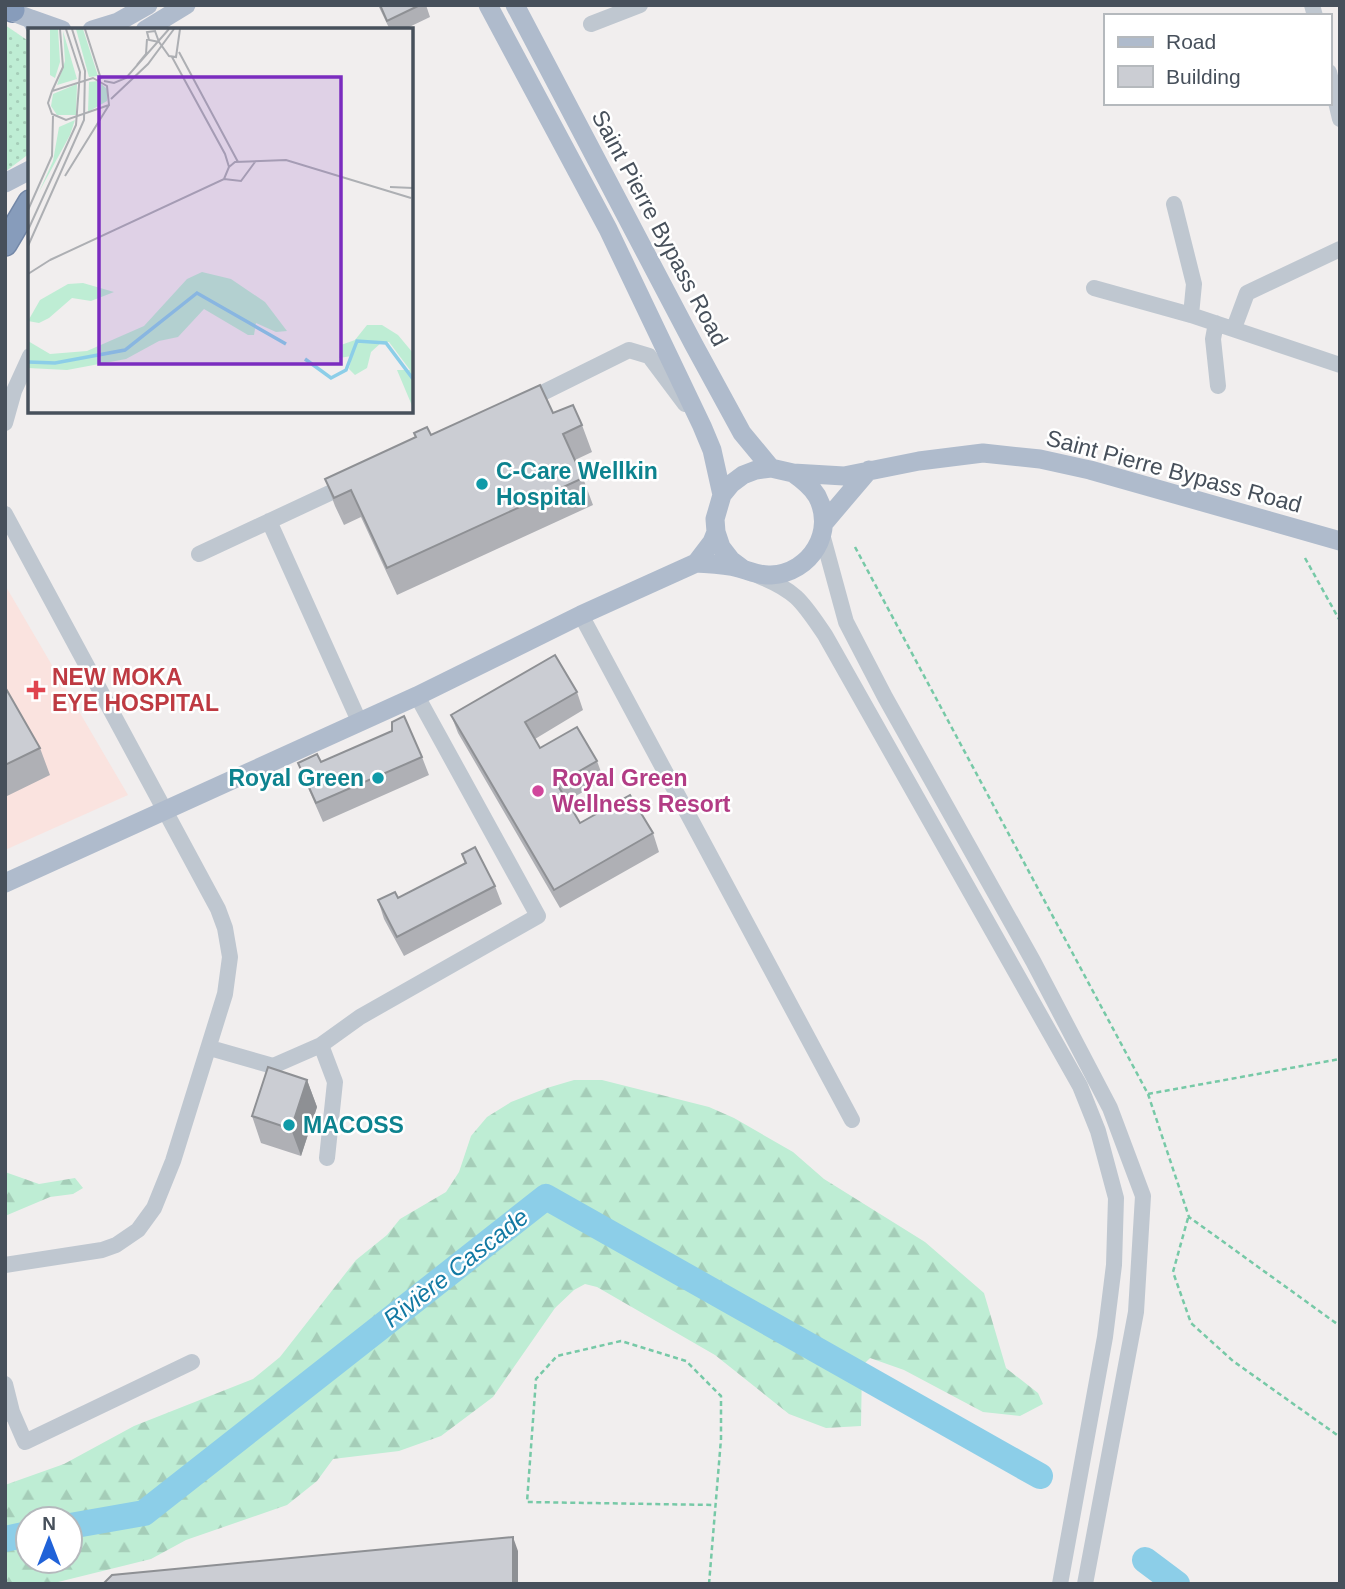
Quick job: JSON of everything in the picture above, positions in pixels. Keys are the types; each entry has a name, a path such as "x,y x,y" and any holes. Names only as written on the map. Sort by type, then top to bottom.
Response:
{"highway":[{"path":"5,244 28,205"}],"main road":[{"path":"118,22 133,5"},
{"path":"98,28 118,22 148,5"},
{"path":"148,28 184,5"},
{"name":"Saint Pierre Bypass Road","path":"488,5 608,229 702,426 712,450 722,495"},
{"name":"Saint Pierre Bypass Road","path":"515,5 742,433 771,468"},
{"path":"19,15 56,28"},
{"path":"5,183 28,171"},
{"name":"Saint Pierre Bypass Road","path":"793,473 831,477 984,453 1040,459 1090,470 1340,541"},
{"path":"5,883 417,696 581,615 696,563 716,532 717,507 722,495 743,475 771,468 793,473 806,482 816,494 822,508 823,529"},
{"path":"696,563 770,576 787,573 803,564 815,551 823,529 869,470"},
{"path":"716,532 726,553 748,571"}],"street":[{"path":"590,24 640,5"},
{"path":"1331,81 1340,120"},
{"path":"1174,204 1194,284 1191,315"},
{"path":"1234,328 1247,293 1340,249"},
{"path":"1094,288 1234,328 1340,365"},
{"path":"1216,323 1213,339 1218,386"},
{"path":"512,408 629,350 649,356 702,426"},
{"path":"5,423 14,391 28,360"},
{"path":"199,554 367,476"},
{"path":"5,514 163,812 218,909 228,943 229,972 210,1048 173,1161 154,1208 138,1230 116,1245 102,1250 5,1265"},
{"path":"269,522 359,721"},
{"path":"823,529 846,622 1033,961 1104,1096 1143,1196 1136,1312 1085,1584"},
{"path":"748,571 783,585 800,598 825,635 1032,997 1080,1086 1098,1131 1116,1198 1114,1265 1104,1337 1060,1584"},
{"path":"581,615 852,1120"},
{"path":"210,1048 273,1066 321,1045 360,1017 538,916 417,696"},
{"path":"321,1045 335,1082 327,1158"},
{"path":"5,1384 9,1413 25,1442 192,1362"}],"path":[{"path":"855,547 1148,1094 1189,1217 1173,1272 1191,1323 1233,1361 1340,1437"},
{"path":"1305,558 1340,621"},
{"path":"1148,1094 1340,1059"},
{"path":"1189,1217 1340,1326"},
{"path":"709,1584 715,1505 720,1439 720,1396 686,1361 621,1341 557,1356 536,1379 527,1502 715,1505"}],"shaded area":[{"name":"NEW MOKA EYE HOSPITAL","path":"5,585 128,795 5,850"}],"green space":[{"path":"5,25 28,41 28,155 5,172"},
{"path":"574,1080 602,1080 709,1107 734,1118 793,1152 824,1179 925,1242 984,1293 1006,1368 1038,1393 1043,1404 1020,1416 983,1412 904,1370 870,1358 862,1366 861,1426 826,1428 789,1414 715,1355 597,1287 585,1284 574,1290 555,1308 493,1397 441,1436 399,1451 333,1459 317,1481 287,1505 186,1540 151,1559 50,1584 5,1584 5,1485 64,1464 134,1426 253,1379 280,1357 356,1260 387,1235 400,1219 446,1192 459,1172 471,1136 487,1117 511,1102"},
{"path":"5,1172 39,1184 75,1178 83,1188 73,1194 50,1197 5,1216"}],"building":[{"path":"380,5 420,5 387,21"},
{"name":"C-Care Wellkin Hospital","path":"540,385 553,413 573,405 582,425 563,434 583,478 387,568 351,490 334,498 325,479 416,437 414,433 427,427 431,435"},
{"name":"Royal Green Wellness Resort","path":"555,655 577,692 525,722 540,748 577,727 597,761 557,784 580,823 630,795 653,833 554,890 451,715"},
{"path":"5,687 40,748 5,765"},
{"path":"404,716 422,757 316,803 298,763 317,754 321,762 392,731 392,722"},
{"path":"475,847 495,886 397,937 378,900 395,892 398,898 466,863 462,854"},
{"path":"268,1067 307,1080 291,1129 252,1116"},
{"path":"513,1537 513,1584 103,1584 112,1575"}],"waterway":[{"name":"Rivière Cascade","path":"84,1524 144,1513 546,1197 1040,1476"},
{"name":"Rivière Cascade","path":"5,1539 14,1537"},
{"name":"Rivière Cascade","path":"1145,1560 1177,1584"}],"place":[{"name":"C-Care Wellkin Hospital","path":"482,484"},
{"name":"NEW MOKA EYE HOSPITAL","path":"36,690"},
{"name":"Royal Green","path":"378,778"},
{"name":"Royal Green Wellness Resort","path":"538,791"},
{"name":"MACOSS","path":"289,1125"}]}
